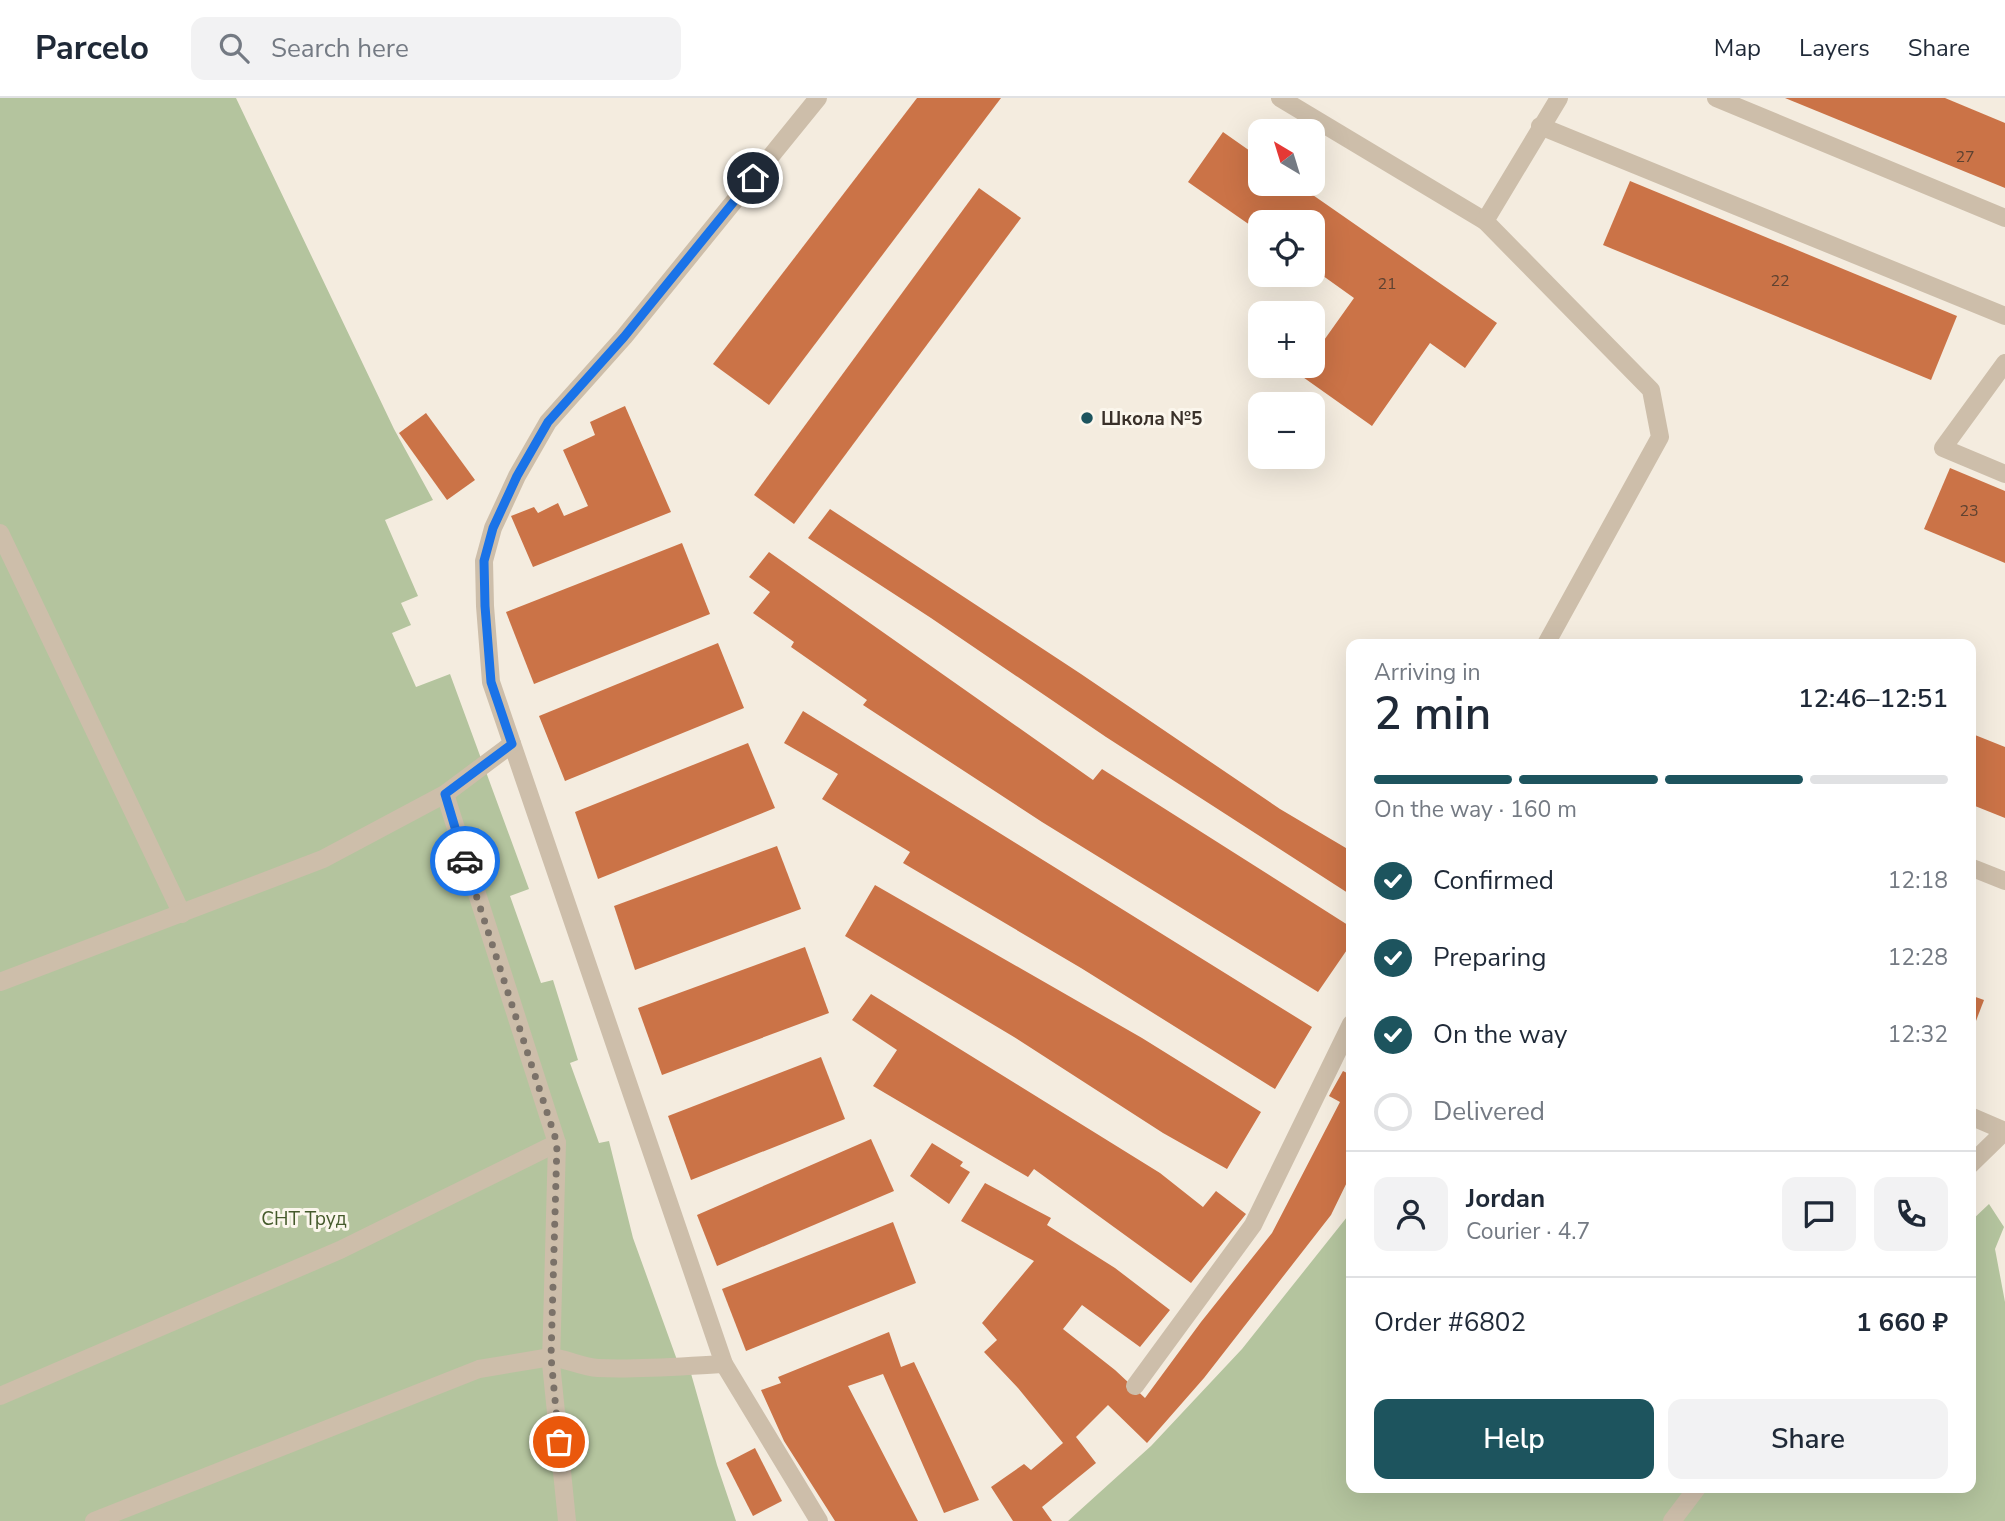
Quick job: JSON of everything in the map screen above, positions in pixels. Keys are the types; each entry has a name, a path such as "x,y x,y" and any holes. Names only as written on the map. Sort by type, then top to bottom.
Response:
{"street":[{"path":"818,98 624,337 548,422 517,476 493,528 484,561 491,682 724,1364 819,1521"},
{"path":"1280,98 1485,221 1651,390 1660,437 1549,639"},
{"path":"1485,221 1559,98"},
{"path":"1716,98 2005,218"},
{"path":"1540,127 2005,316"},
{"path":"2005,363 1943,448 2005,474"},
{"path":"0,533 182,914"},
{"path":"0,982 323,859 445,794 512,744"},
{"path":"445,794 557,1143 551,1357 567,1521"},
{"path":"1976,869 2005,881"},
{"path":"1135,1386 1253,1224 1346,1034"},
{"path":"1976,1119 2005,1131 1976,1159"},
{"path":"0,1396 340,1250 557,1143"},
{"path":"94,1521 479,1370 551,1357 595,1368 724,1364"},
{"path":"1672,1521 1693,1493"}],"green space":[{"name":"СНТ Труд","path":"0,98 236,98 394,429 433,500 385,520 418,596 401,603 411,625 392,633 416,687 450,674 529,889 510,896 541,983 553,980 578,1060 570,1063 599,1143 609,1141 633,1238 681,1371 690,1370 736,1521 0,1521"},
{"path":"1989,1204 2004,1227 1995,1249 2005,1302 2005,1521 1068,1521 1151,1446 1242,1349 1346,1218 1346,1493 1976,1493 1976,1216"}],"building":[{"path":"917,98 1001,98 769,405 713,364"},
{"path":"1785,98 1945,98 2005,123 2005,188"},
{"path":"1223,132 1248,150 1248,196 1314,196 1497,323 1465,368 1430,343 1372,426 1304,378 1325,378 1325,339 1354,298 1325,277 1325,210 1248,210 1248,224 1188,182"},
{"path":"1630,181 1957,316 1931,380 1603,245"},
{"path":"979,188 1021,218 794,524 754,495"},
{"path":"625,406 671,512 533,567 511,516 534,507 538,513 558,503 564,516 588,506 563,450 595,435 590,422"},
{"path":"426,413 475,480 447,500 399,433"},
{"path":"1950,468 2005,491 2005,563 1924,529"},
{"path":"830,509 1280,809 1346,848 1346,892 1106,737 808,538"},
{"path":"682,543 710,614 534,684 506,612"},
{"path":"769,552 1093,780 1102,769 1346,924 1346,951 1318,992 1042,822 863,705 867,700 791,647 794,642 753,613 770,592 749,577"},
{"path":"718,643 744,708 565,781 539,716"},
{"path":"803,711 1312,1027 1275,1089 1081,968 903,863 910,852 822,799 838,774 784,743"},
{"path":"1976,735 2005,747 2005,818 1976,806"},
{"path":"748,743 775,808 598,879 575,812"},
{"path":"777,846 801,909 635,970 614,906"},
{"path":"875,885 1142,1038 1261,1112 1227,1169 1163,1133 1014,1037 845,936"},
{"path":"805,947 829,1013 662,1075 638,1008"},
{"path":"871,994 1160,1173 1203,1207 1216,1191 1246,1214 1191,1283 1034,1169 1028,1177 873,1086 897,1050 852,1020"},
{"path":"1976,997 1984,1000 1976,1021"},
{"path":"821,1057 845,1119 691,1180 668,1116"},
{"path":"1343,1071 1346,1072 1346,1184 1331,1215 1204,1378 1147,1443 1108,1405 1076,1437 1096,1463 1042,1507 1052,1521 1013,1521 991,1487 1024,1464 1031,1470 1063,1443 984,1352 997,1340 982,1323 1034,1261 961,1221 985,1183 1051,1218 1047,1225 1115,1268 1170,1310 1140,1347 1082,1305 1063,1329 1115,1370 1145,1398 1272,1233 1340,1102 1329,1096"},
{"path":"871,1139 894,1191 717,1266 697,1215"},
{"path":"932,1143 963,1162 960,1166 970,1172 949,1204 910,1176"},
{"path":"893,1222 916,1283 746,1351 722,1289"},
{"path":"889,1332 901,1367 914,1362 979,1500 944,1513 883,1374 848,1386 918,1521 835,1521 784,1441 761,1390 781,1383 778,1377"},
{"path":"755,1448 782,1501 753,1516 726,1463"}],"way so far":[{"path":"465,861 557,1143 551,1357 559,1442"}],"place":[{"name":"Школа №5","path":"1087,418"}],"route":[{"path":"465,861 445,794 512,744 491,682 484,561 493,528 517,476 548,422 624,337 753,178"}]}
